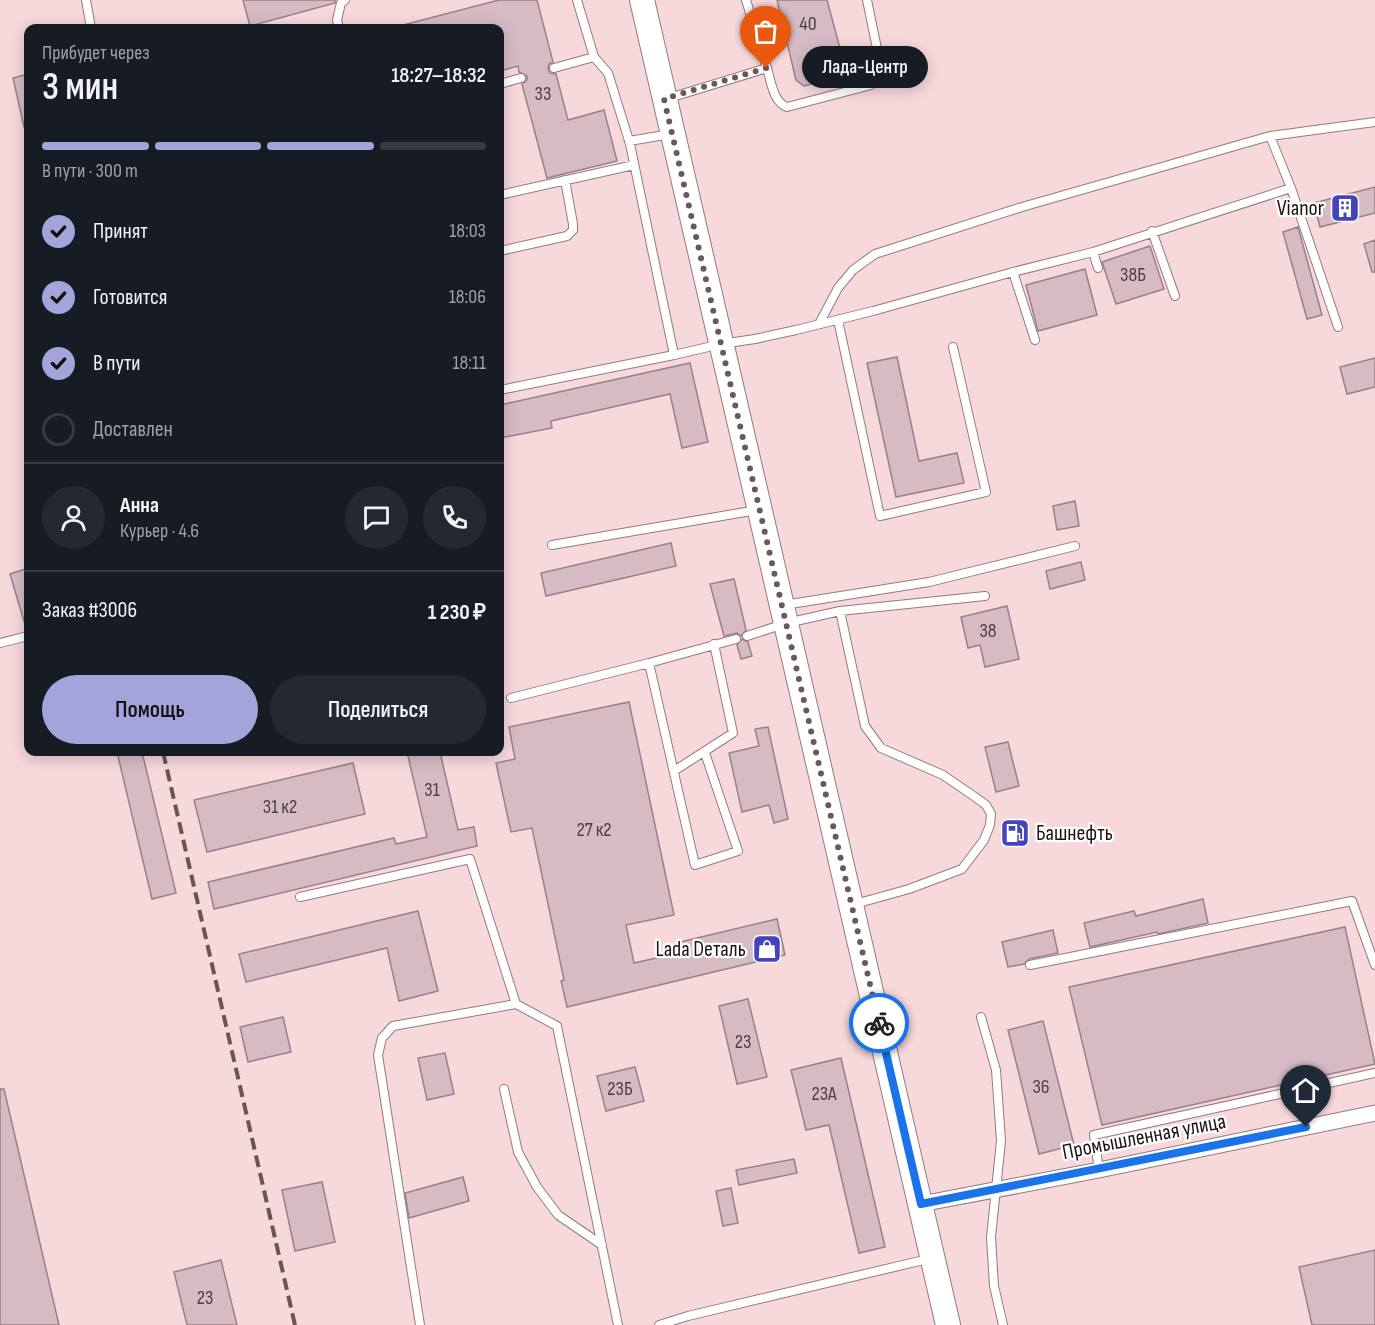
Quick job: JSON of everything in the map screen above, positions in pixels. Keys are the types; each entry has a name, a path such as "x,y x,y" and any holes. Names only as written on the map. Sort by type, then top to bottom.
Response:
{"main road":[{"path":"642,0 948,1325"}],"street":[{"name":"Промышленная улица","path":"921,1204 1375,1113"}],"lane":[{"path":"86,0 90,24"},
{"path":"338,24 341,3 345,0"},
{"path":"577,0 594,57 608,73 629,141 674,355"},
{"path":"746,0 775,95 782,105 787,107 871,85 879,77 881,68 867,0"},
{"path":"554,68 594,57"},
{"path":"664,99 766,68"},
{"path":"504,83 521,78"},
{"path":"819,324 838,288 853,270 875,254 1022,207 1270,136 1375,122"},
{"path":"629,141 672,134"},
{"path":"1270,136 1291,188 1338,327"},
{"path":"504,194 634,165"},
{"path":"504,250 567,236 573,230 565,180"},
{"path":"504,389 838,320 1093,252 1152,231 1291,188"},
{"path":"1152,231 1175,296"},
{"path":"1093,252 1098,268"},
{"path":"1013,272 1035,340"},
{"path":"838,320 880,516 986,492 953,347"},
{"path":"552,545 759,510"},
{"path":"747,636 785,614 1075,546"},
{"path":"785,614 840,611 986,596"},
{"path":"840,611 865,726 881,748 943,775 981,801 991,814 990,825 984,840 962,869 909,889 850,906"},
{"path":"0,643 24,637"},
{"path":"511,698 736,639"},
{"path":"674,771 733,733 714,644"},
{"path":"649,663 695,866 738,851 705,753"},
{"path":"300,897 470,860 516,1004"},
{"path":"1030,965 1352,901 1375,965"},
{"path":"420,1325 378,1055 382,1038 393,1026 516,1004 557,1026 618,1325"},
{"path":"981,1017 996,1070 1001,1141 991,1237 994,1286 1003,1325"},
{"path":"1099,1170 1094,1135 1375,1073"},
{"path":"504,1089 518,1152 537,1187 558,1215 602,1245"},
{"path":"659,1325 688,1316 933,1258"},
{"path":"688,1316 691,1325"}],"building":[{"path":"243,0 335,0 335,3 257,24 249,24"},
{"path":"499,0 537,0 553,62 549,64 548,69 550,73 556,74 568,120 604,110 617,161 547,178 522,84 527,80 527,76 519,72 518,66 504,70 504,24 407,24"},
{"path":"777,0 827,0 841,52 861,47 867,70 804,86 796,80"},
{"path":"24,75 24,127 13,78"},
{"name":"Vianor","path":"1375,187 1375,213 1320,227 1314,203"},
{"path":"1298,227 1322,315 1307,319 1283,232"},
{"path":"1375,240 1375,272 1372,272 1364,244"},
{"path":"1150,246 1164,289 1116,304 1102,262"},
{"path":"1085,269 1097,315 1038,331 1026,285"},
{"path":"897,357 919,461 957,453 964,483 896,497 867,363"},
{"path":"1375,358 1375,387 1347,394 1340,367"},
{"path":"690,363 708,442 682,448 670,394 551,421 552,428 504,437 504,404"},
{"path":"1075,501 1079,526 1057,530 1053,506"},
{"path":"671,543 676,566 546,596 541,573"},
{"path":"1081,562 1085,580 1050,589 1046,571"},
{"path":"24,569 24,621 10,574"},
{"path":"734,579 746,630 741,636 737,633 724,636 710,584"},
{"path":"1007,606 1019,659 985,667 980,645 968,648 961,617"},
{"path":"742,639 748,642 752,656 741,659 737,645"},
{"path":"629,702 674,915 626,925 634,963 683,952 680,942 777,919 785,955 567,1007 561,981 564,980 532,828 511,832 496,763 515,759 509,727"},
{"path":"768,727 788,819 774,823 769,805 742,812 729,753 759,746 755,729"},
{"path":"1008,742 1019,786 996,792 985,747"},
{"path":"118,756 143,756 176,893 152,899"},
{"path":"408,756 441,756 458,830 474,827 477,846 214,909 208,882 394,838 396,844 427,837"},
{"path":"353,763 365,814 207,852 194,800"},
{"path":"1015,825 1017,837 1007,839 1005,827"},
{"path":"1203,899 1208,923 1090,947 1084,923 1134,911 1136,916"},
{"path":"418,911 438,991 399,1001 387,948 246,982 239,954"},
{"path":"1345,927 1375,1064 1102,1125 1069,987"},
{"path":"1053,930 1058,953 1029,959 1024,964 1008,967 1002,942"},
{"path":"748,999 767,1077 737,1084 719,1006"},
{"path":"283,1017 291,1052 248,1062 240,1027"},
{"path":"1043,1021 1074,1145 1039,1154 1008,1030"},
{"path":"445,1053 454,1094 427,1100 418,1058"},
{"path":"841,1058 885,1247 859,1253 829,1125 806,1130 791,1070"},
{"path":"635,1067 644,1101 606,1111 597,1076"},
{"path":"0,1089 4,1089 59,1325 0,1325"},
{"path":"794,1159 797,1173 739,1185 736,1170"},
{"path":"463,1177 469,1201 409,1218 405,1193"},
{"path":"322,1182 335,1242 295,1251 282,1190"},
{"path":"731,1188 738,1223 723,1226 716,1191"},
{"path":"1375,1250 1375,1325 1312,1325 1299,1267"},
{"path":"221,1260 237,1325 187,1325 174,1272"}],"railway":[{"path":"164,756 295,1325"}],"way so far":[{"path":"766,68 664,99 879,1023"}],"place":[{"name":"Лада-Центр","path":"766,68"},
{"name":"Vianor","path":"1345,208"},
{"name":"Башнефть","path":"1015,833"},
{"name":"Lada Dеталь","path":"767,949"}],"route":[{"path":"879,1023 921,1204 1306,1127"}]}
